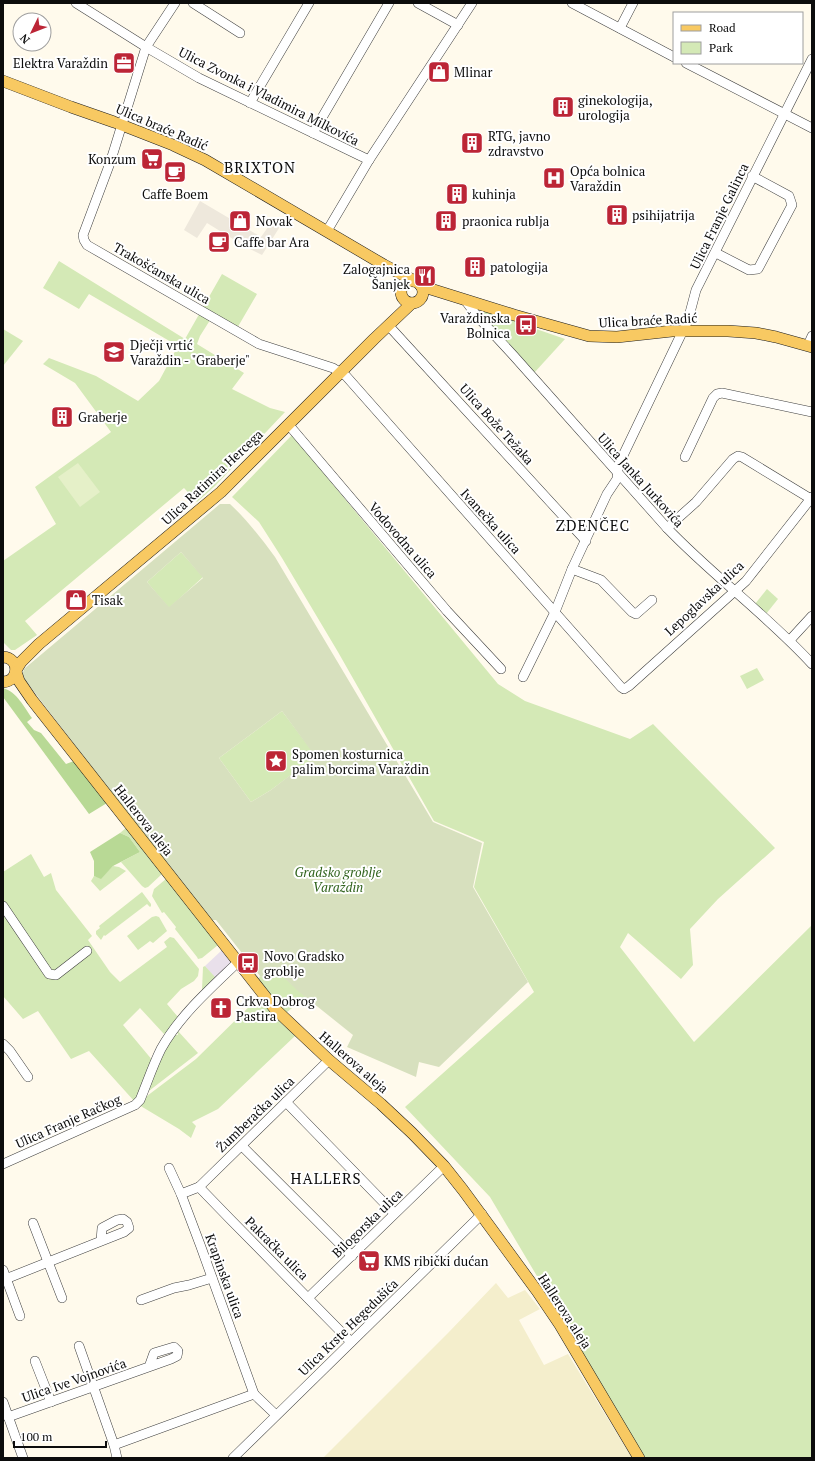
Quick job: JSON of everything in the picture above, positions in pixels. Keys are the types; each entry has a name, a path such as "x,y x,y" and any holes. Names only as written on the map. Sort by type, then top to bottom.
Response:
{"main road":[{"name":"Ulica braće Radić","path":"3,81 122,125 173,145 205,160 384,265 417,283 443,294 555,328 589,336 617,337 652,332 728,331 756,333 811,343"},
{"name":"Ulica braće Radić","path":"384,265 400,283 401,292"},
{"path":"406,282 417,283 423,292 416,300 406,301 401,292 403,284 406,282"},
{"name":"Ulica Ratimira Hercega","path":"391,322 401,302 401,292"},
{"name":"Ulica braće Radić","path":"416,300 426,296 443,294"},
{"name":"Ulica Ratimira Hercega","path":"4,682 13,678 20,662 39,644 208,503 391,322 416,300"},
{"name":"Ulica Ratimira Hercega","path":"5,656 14,656 39,644"},
{"name":"Hallerova aleja","path":"5,656 14,662 19,681 32,700 275,1009 329,1060 381,1104 444,1166 482,1214 560,1325 639,1458"},
{"name":"Hallerova aleja","path":"4,682 16,686 32,700"}],"street":[{"name":"Ulica Zvonka i Vladimira Milkovića","path":"76,3 199,78 369,160"},
{"name":"Trakošćanska ulica","path":"175,3 146,47 110,163 83,235 84,240 87,245 259,344 333,368 341,372"},
{"path":"193,3 240,33"},
{"path":"250,103 309,3"},
{"path":"313,133 388,3"},
{"path":"418,3 458,25"},
{"path":"327,231 369,160 472,3"},
{"path":"572,3 673,56"},
{"path":"620,28 633,3"},
{"name":"Ulica Franje Galinca","path":"523,677 555,612 572,569 607,494 617,479 618,466 688,320 696,290 716,253 752,176 812,59"},
{"path":"688,64 812,128"},
{"path":"716,253 749,270 758,269 792,205 789,196 752,176"},
{"name":"Ulica Janka Jurkovića","path":"465,300 477,316 687,550 790,640 812,664"},
{"name":"Ulica Bože Težaka","path":"391,322 586,541"},
{"name":"Ivanečka ulica","path":"341,372 621,687"},
{"path":"685,457 713,398 717,394 736,396 812,412"},
{"name":"Vodovodna ulica","path":"288,424 447,611 501,669"},
{"path":"667,528 696,502 738,456 811,498"},
{"name":"Lepoglavska ulica","path":"621,687 624,689 629,686 746,581 811,498"},
{"path":"572,569 601,580 632,612 636,614 652,600"},
{"path":"790,640 812,616"},
{"path":"3,906 49,974 56,975 87,951"},
{"name":"Ulica Franje Račkog","path":"3,1164 135,1105 140,1100 161,1050 174,1029 195,1003 238,962"},
{"path":"3,1044 10,1051 28,1077"},
{"name":"Žumberačka ulica","path":"199,1186 242,1146 329,1060"},
{"path":"286,1102 394,1213"},
{"path":"242,1146 352,1256"},
{"name":"Bilogorska ulica","path":"308,1298 444,1166"},
{"name":"Krapinska ulica","path":"169,1168 181,1194 254,1394"},
{"path":"181,1194 199,1186"},
{"name":"Pakračka ulica","path":"199,1186 351,1342"},
{"name":"Ulica Krste Hegedušića","path":"233,1458 482,1214"},
{"path":"33,1224 62,1298"},
{"path":"20,1316 4,1276 48,1262 101,1241"},
{"path":"141,1300 174,1288 212,1278"},
{"path":"79,1346 114,1445 117,1458"},
{"path":"35,1361 51,1402"},
{"name":"Ulica Ive Vojnovića","path":"8,1417 149,1367"},
{"path":"114,1445 254,1394 276,1415"},
{"path":"3,1402 23,1458"}],"shaded area":[{"path":"200,201 261,237 273,220 281,225 262,255 207,223 197,238 184,230"},
{"path":"222,950 232,963 215,978 205,966"},
{"path":"496,1283 508,1298 525,1290 540,1309 519,1320 544,1365 568,1354 632,1458 323,1458 448,1333"}],"green space":[{"path":"59,261 185,339 222,274 257,294 236,330 212,317 200,336 197,344 244,373 232,389 270,408 285,412 215,486 197,502 184,488 25,621 37,635 15,650 11,650 3,642 3,561 56,524 35,487 111,432 75,383 43,364 49,358 96,376 138,401 159,381 178,346 89,294 79,309 43,288"},
{"path":"484,311 565,339 534,373 482,318"},
{"path":"3,329 23,341 3,366"},
{"path":"292,435 498,684 525,701 630,739 653,724 775,848 718,899 690,929 693,965 681,979 628,933 620,947 694,1042 812,925 812,1458 645,1458 490,1197 405,1107 534,992 474,887 484,842 434,821 338,652 282,558 259,522 232,497"},
{"path":"78,463 100,492 80,507 58,477"},
{"name":"Gradsko groblje Varaždin","path":"220,504 230,504 254,529 275,557 433,822 482,843 473,887 528,982 439,1067 419,1062 416,1077 347,1047 353,1035 298,991 276,970 266,977 260,976 216,920 211,920 169,868 22,676 24,669","holes":["181,552 203,578 169,607 147,582","282,711 315,756 271,790 251,802 219,758"]},
{"path":"181,552 203,577 169,608 147,582"},
{"path":"767,589 778,599 766,614 755,604"},
{"path":"757,668 764,680 747,689 740,676"},
{"path":"3,688 16,696 23,705 32,718 27,722 34,730 41,733 66,764 74,761 107,803 89,814 3,697"},
{"path":"282,711 316,756 271,790 251,802 219,758"},
{"path":"126,828 162,874 148,887 145,888 142,886 121,862 140,852 129,837 120,833"},
{"path":"120,833 129,837 140,852 113,866 101,879 94,876 94,861 90,852"},
{"path":"31,854 44,877 51,873 56,890 92,936 88,940 110,972 120,982 167,947 164,942 170,937 174,938 199,969 198,976 194,981 181,989 167,1004 178,1017 167,1032 164,1034 140,1008 123,1025 153,1061 135,1102 89,1051 71,1059 38,1011 23,1019 3,996 3,872"},
{"path":"113,866 119,867 126,871 100,891 91,881 94,876 101,878"},
{"path":"166,879 218,945 202,958 198,959 175,929 176,927 164,912 162,913 152,896 154,889"},
{"path":"142,892 151,906 150,907 147,904 105,936 104,935 101,940 96,934 96,931 100,928 99,926"},
{"path":"152,917 159,917 167,931 153,943 150,941 138,950 127,936"},
{"path":"205,966 215,977 202,990 203,967"},
{"path":"276,970 306,997 284,1013 258,980 260,976 266,977"},
{"path":"259,997 277,1019 295,1036 218,1109 192,1122 196,1126 191,1138 139,1105 143,1099 196,1059"},
{"path":"177,1030 198,1053 145,1094 157,1065 173,1035 178,1035"}],"place":[{"name":"Elektra Varaždin","path":"124,63"},
{"name":"Mlinar","path":"439,72"},
{"name":"ginekologija, urologija","path":"563,107"},
{"name":"RTG, javno zdravstvo","path":"472,143"},
{"name":"Konzum","path":"152,159"},
{"name":"Caffe Boem","path":"175,172"},
{"name":"Opća bolnica Varaždin","path":"554,178"},
{"name":"kuhinja","path":"457,194"},
{"name":"psihijatrija","path":"617,215"},
{"name":"Novak","path":"240,221"},
{"name":"praonica rublja","path":"446,221"},
{"name":"Caffe bar Ara","path":"219,242"},
{"name":"patologija","path":"475,267"},
{"name":"Zalogajnica Šanjek","path":"425,276"},
{"name":"Varaždinska Bolnica","path":"526,325"},
{"name":"Dječji vrtić Varaždin - \"Graberje\"","path":"114,352"},
{"name":"Graberje","path":"62,417"},
{"name":"Tisak","path":"76,600"},
{"name":"Spomen kosturnica palim borcima Varaždin","path":"276,761"},
{"name":"Novo Gradsko groblje","path":"248,963"},
{"name":"Crkva Dobrog Pastira","path":"221,1008"},
{"name":"KMS ribički dućan","path":"369,1261"}],"district":[{"name":"BRIXTON","path":"260,167"},
{"name":"ZDENČEC","path":"593,525"},
{"name":"HALLERS","path":"326,1178"}]}
